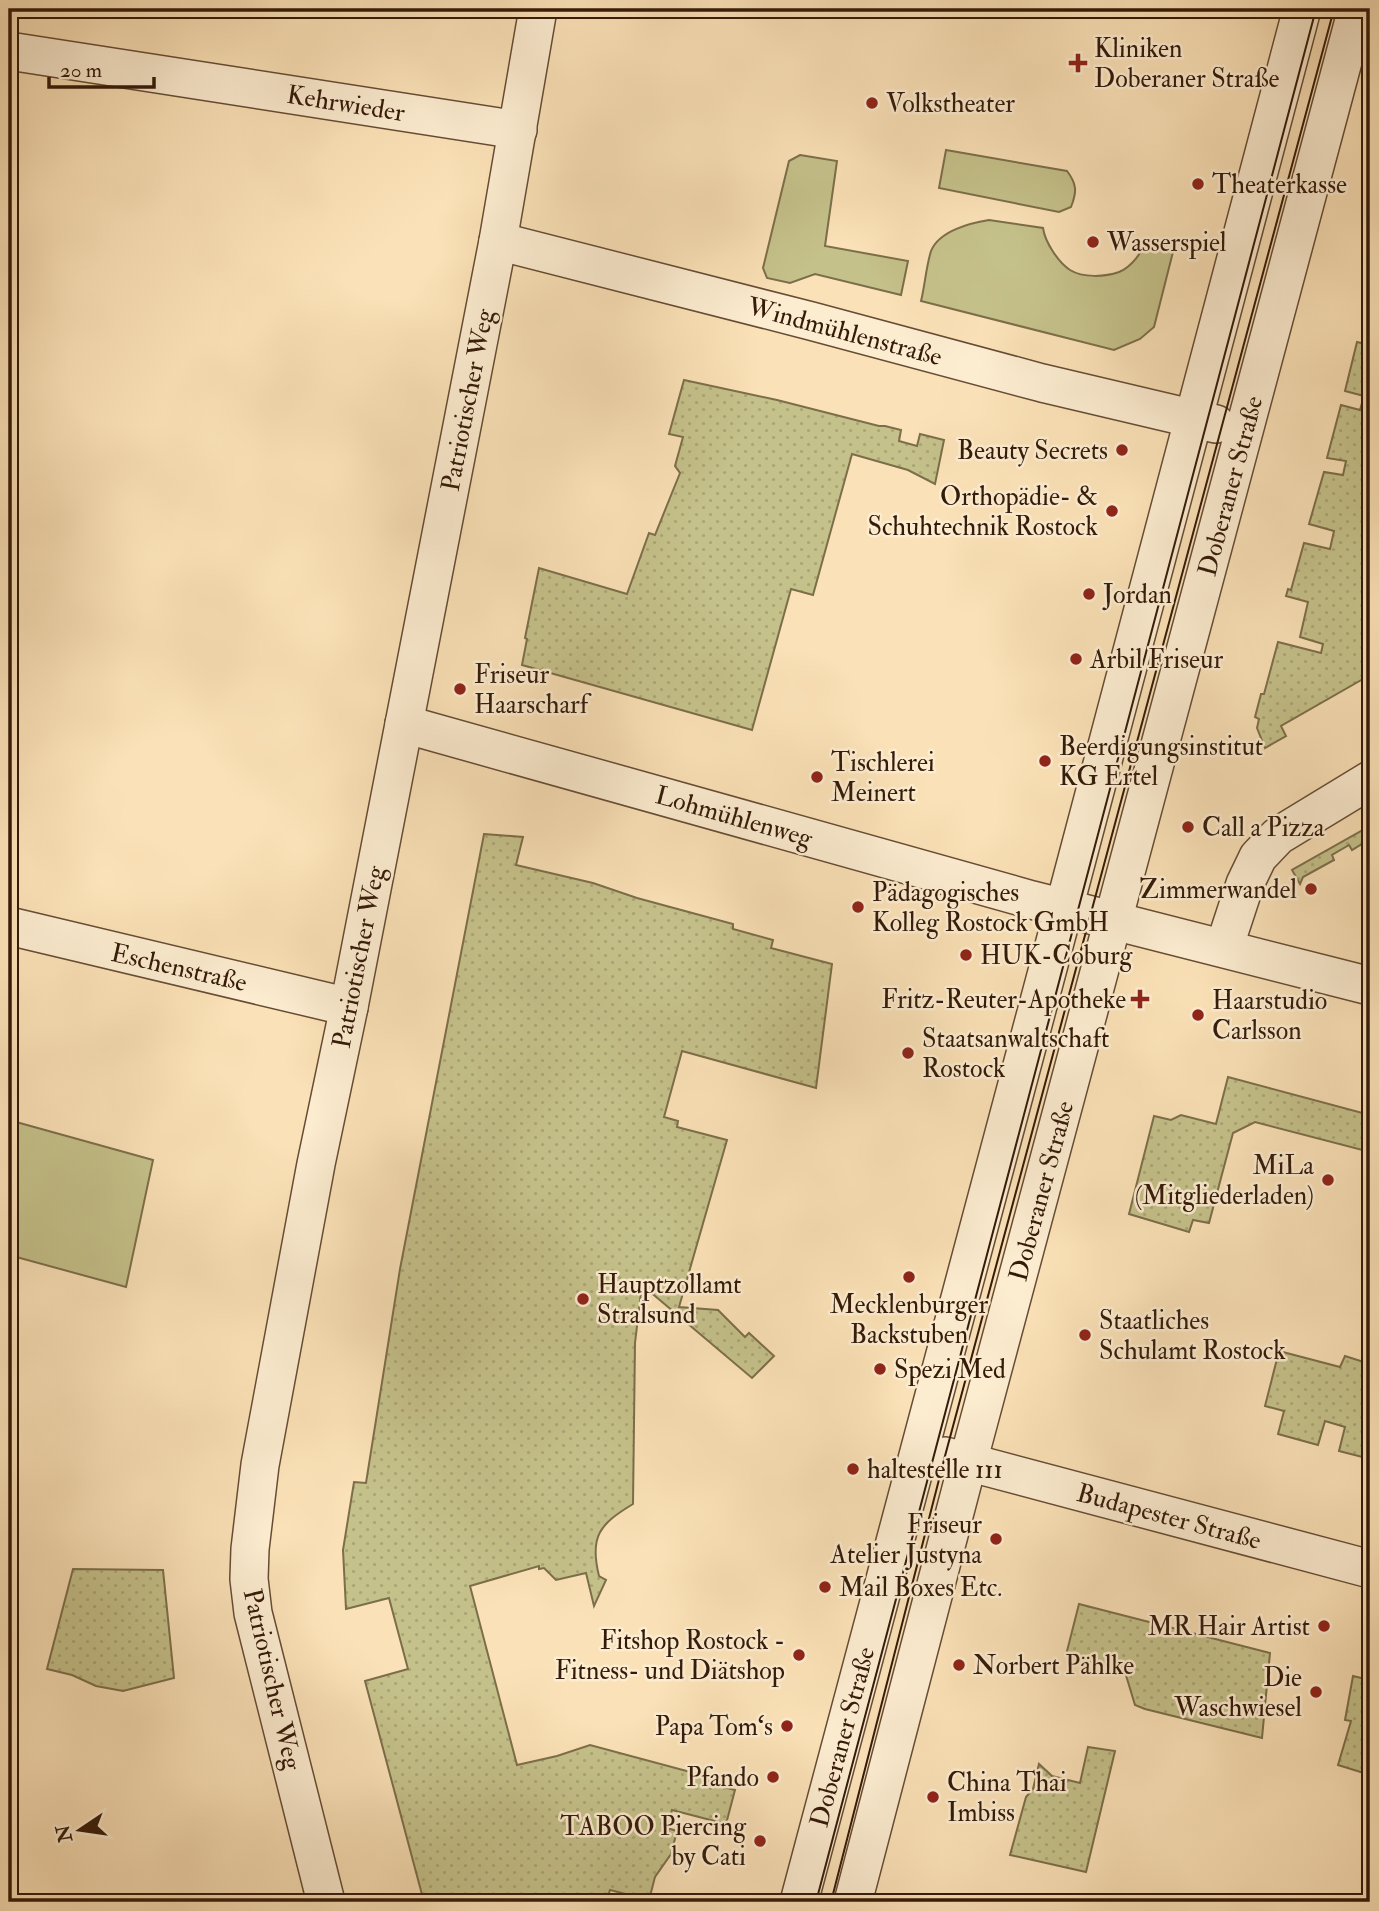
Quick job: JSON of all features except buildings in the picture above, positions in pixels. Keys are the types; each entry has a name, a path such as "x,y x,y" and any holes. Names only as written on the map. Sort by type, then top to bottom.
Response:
{"street":[{"name":"Patriotischer Weg","path":"326,1902 253,1613 249,1579 250,1549 260,1465 316,1164 498,241 538,9"},
{"name":"Doberaner Straße","path":"799,1902 1302,9"},
{"name":"Doberaner Straße","path":"853,1902 968,1462 1245,431 1358,55 1357,9"},
{"path":"1289,59 1306,51 1324,49 1358,55"},
{"name":"Kehrwieder","path":"9,51 520,119"},
{"name":"Windmühlenstraße","path":"498,241 1042,383 1245,431"},
{"name":"Lohmühlenweg","path":"404,724 1065,908"},
{"path":"1224,947 1245,884 1258,857 1278,836 1370,780"},
{"path":"1065,908 1370,986"},
{"name":"Eschenstraße","path":"9,926 349,1007"},
{"path":"920,1450 968,1462"},
{"name":"Budapester Straße","path":"968,1462 1370,1569"}],"shaded area":[{"path":"946,150 1067,171 1075,188 1071,207 1059,212 939,188"},
{"path":"800,155 837,161 825,246 908,261 901,295 815,274 790,283 767,278 763,268 789,161"},
{"path":"989,220 1043,228 1049,245 1061,262 1075,273 1094,276 1124,269 1136,258 1148,240 1175,244 1154,327 1140,339 1114,350 921,301 929,257 935,244 956,229"},
{"path":"1357,342 1370,345 1370,675 1281,726 1286,736 1265,748 1257,728 1259,719 1255,717 1278,642 1321,653 1323,644 1300,637 1308,602 1286,596 1288,589 1291,590 1304,543 1330,549 1334,531 1309,524 1324,472 1343,475 1346,461 1327,458 1341,405 1360,410 1364,396 1345,391"},
{"path":"684,380 901,430 899,441 917,446 920,434 944,440 935,484 908,470 852,454 813,595 791,589 752,730 522,665 539,568 627,594 649,533 655,535 680,473 675,466 683,437 669,434"},
{"path":"1370,826 1370,839 1352,850 1349,845 1332,855 1334,860 1303,877 1300,884 1292,870"},
{"path":"484,834 523,837 516,865 593,883 733,924 733,929 773,940 771,948 832,964 816,1088 682,1051 664,1117 678,1121 677,1127 727,1140 679,1307 718,1310 745,1337 749,1333 774,1356 752,1378 642,1285 635,1343 633,1504 612,1518 600,1532 595,1551 596,1562 599,1576 606,1580 594,1606 586,1573 556,1580 544,1568 539,1569 539,1566 470,1586 517,1765 590,1745 709,1777 708,1783 735,1790 726,1824 672,1810 667,1828 677,1831 671,1854 655,1877 649,1900 610,1890 606,1902 424,1902 365,1681 408,1669 389,1598 346,1609 343,1550 354,1482 366,1483 400,1269"},
{"path":"1228,1077 1370,1115 1370,1152 1255,1122 1233,1133 1209,1223 1193,1220 1189,1232 1129,1214 1154,1116 1171,1120 1181,1115 1216,1124"},
{"path":"9,1120 153,1160 126,1287 9,1255"},
{"path":"1279,1351 1340,1367 1345,1356 1370,1364 1370,1459 1339,1451 1345,1427 1325,1421 1318,1445 1278,1434 1284,1411 1265,1406"},
{"path":"73,1569 163,1570 174,1678 123,1691 96,1686 72,1675 47,1669"},
{"path":"1079,1604 1270,1653 1262,1738 1135,1705 1125,1672 1066,1655"},
{"path":"1353,1676 1370,1680 1370,1775 1338,1765 1351,1721 1345,1720"},
{"path":"1088,1747 1115,1751 1086,1872 1010,1855 1026,1797 1033,1789 1039,1764 1052,1776 1080,1783"}],"tram line":[{"path":"816,1902 1316,9"},
{"path":"831,1902 945,1456 1334,9"}],"place":[{"name":"Kliniken Doberaner Straße","path":"1078,63"},
{"name":"Volkstheater","path":"872,103"},
{"name":"Theaterkasse","path":"1198,184"},
{"name":"Wasserspiel","path":"1093,242"},
{"name":"Beauty Secrets","path":"1122,450"},
{"name":"Orthopädie- & Schuhtechnik Rostock","path":"1112,511"},
{"name":"Jordan","path":"1089,594"},
{"name":"Arbil Friseur","path":"1076,659"},
{"name":"Friseur Haarscharf","path":"460,689"},
{"name":"Beerdigungsinstitut KG Ertel","path":"1045,761"},
{"name":"Tischlerei Meinert","path":"817,777"},
{"name":"Call a Pizza","path":"1188,827"},
{"name":"Zimmerwandel","path":"1311,889"},
{"name":"Pädagogisches Kolleg Rostock GmbH","path":"858,907"},
{"name":"HUK-Coburg","path":"966,955"},
{"name":"Fritz-Reuter-Apotheke","path":"1140,999"},
{"name":"Haarstudio Carlsson","path":"1198,1015"},
{"name":"Staatsanwaltschaft Rostock","path":"908,1053"},
{"name":"MiLa (Mitgliederladen)","path":"1328,1180"},
{"name":"Mecklenburger Backstuben","path":"909,1277"},
{"name":"Hauptzollamt Stralsund","path":"583,1299"},
{"name":"Staatliches Schulamt Rostock","path":"1085,1335"},
{"name":"Spezi Med","path":"880,1369"},
{"name":"haltestelle 111","path":"853,1469"},
{"name":"Friseur Atelier Justyna","path":"996,1539"},
{"name":"Mail Boxes Etc.","path":"825,1587"},
{"name":"MR Hair Artist","path":"1324,1626"},
{"name":"Fitshop Rostock - Fitness- und Diätshop","path":"799,1655"},
{"name":"Norbert Pählke","path":"959,1665"},
{"name":"Die Waschwiesel","path":"1316,1692"},
{"name":"Papa Tom‘s","path":"787,1726"},
{"name":"Pfando","path":"773,1777"},
{"name":"China Thai Imbiss","path":"933,1797"},
{"name":"TABOO Piercing by Cati","path":"760,1841"}]}
